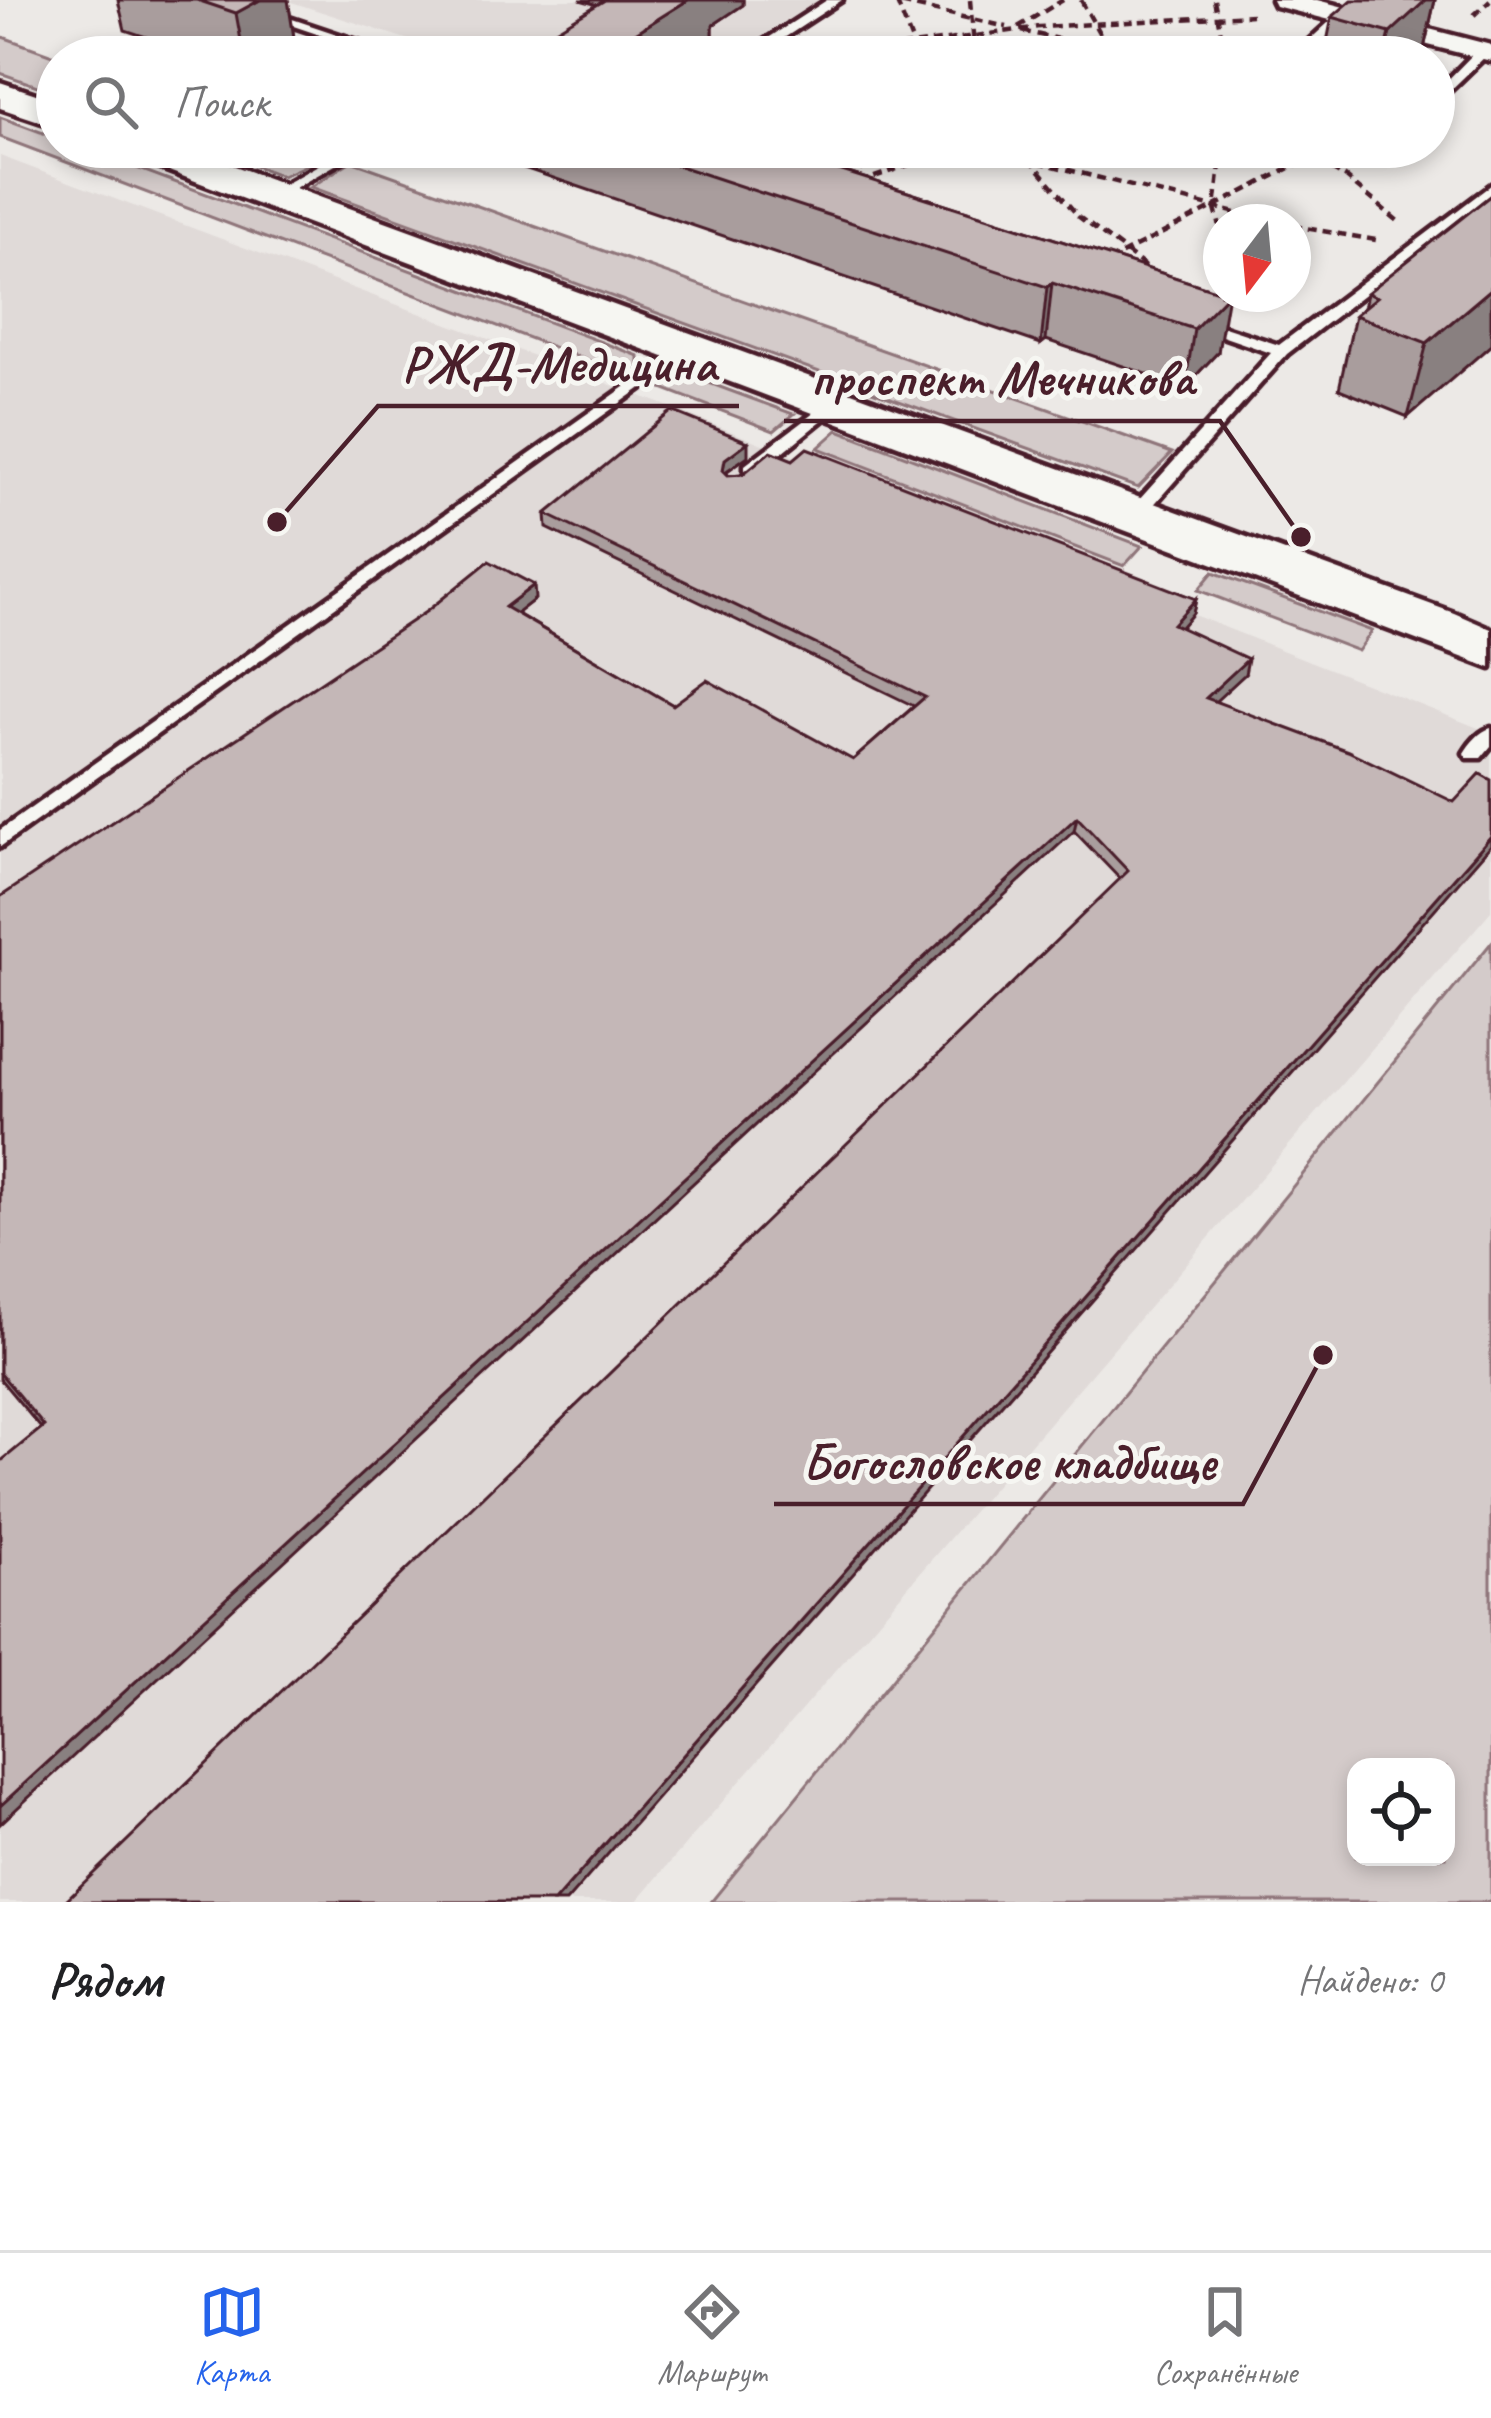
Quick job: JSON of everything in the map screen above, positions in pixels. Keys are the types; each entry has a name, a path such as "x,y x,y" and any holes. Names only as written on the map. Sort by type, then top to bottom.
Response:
{"street":[{"path":"1285,0 1389,20 1438,36"},
{"path":"1455,41 1488,52"},
{"path":"0,94 36,107"},
{"path":"226,168 272,195 1491,650"}],"lane":[{"path":"224,0 329,36"},
{"path":"779,36 836,0"},
{"path":"1321,36 1344,15"},
{"path":"1455,83 1488,52"},
{"path":"272,195 322,168"},
{"path":"1136,514 1281,351 1491,189"},
{"path":"1173,315 1281,351"},
{"path":"0,840 687,348"},
{"path":"734,480 835,402"},
{"path":"1474,753 1491,734"}],"path":[{"path":"886,0 1040,36"},
{"path":"970,0 970,35"},
{"path":"1014,29 1063,0"},
{"path":"1081,0 1099,36"},
{"path":"1214,0 1222,36"},
{"path":"896,2 913,36"},
{"path":"962,36 1093,22 1259,15"},
{"path":"863,168 846,187 901,168"},
{"path":"1035,168 1122,254 1156,274"},
{"path":"1053,168 1203,206"},
{"path":"1216,204 1220,168"},
{"path":"1224,204 1291,168"},
{"path":"1328,168 1389,211 1420,244"},
{"path":"1105,263 1203,215"},
{"path":"1311,229 1420,244"}],"shaded area":[{"path":"285,0 819,0 762,36 397,36"},
{"path":"0,36 36,49 36,86 0,73"},
{"path":"0,117 36,130 36,151 0,137"},
{"path":"0,156 662,404 1491,733 1491,911 636,1902 0,1902"},
{"path":"82,168 137,168 639,356 639,367 629,376"},
{"path":"261,168 300,168 282,176"},
{"path":"340,168 371,168 1172,453 1138,488 311,187"},
{"path":"682,373 794,414 774,431 654,385"},
{"path":"838,430 1142,546 1124,566 818,448"},
{"path":"1213,572 1372,631 1358,651 1198,590"},
{"path":"1491,943 1491,1902 711,1902"}],"building":[{"path":"197,0 260,0 236,13"},
{"path":"605,0 688,0 631,36 546,36"},
{"path":"1352,0 1426,0 1390,33 1332,17"},
{"path":"686,168 833,168 1203,286 1203,312 1211,312 1194,329 1052,283 1047,287"},
{"path":"1491,195 1491,289 1427,343 1355,315 1377,297 1367,293"},
{"path":"672,411 748,442 725,459 723,470 728,475 743,474 771,451 793,460 807,448 1196,599 1173,624 1248,659 1206,698 1348,751 1454,802 1480,774 1491,780 1491,836 554,1902 64,1902 1128,871 1077,817 0,1806 0,1462 44,1426 0,1373 0,897 427,611 489,561 534,585 505,607 673,705 707,680 853,760 925,697 546,514"}],"place":[{"name":"РЖД-Медицина","path":"277,522"},
{"name":"проспект Мечникова","path":"1301,537"},
{"name":"Богословское кладбище","path":"1323,1355"}]}
